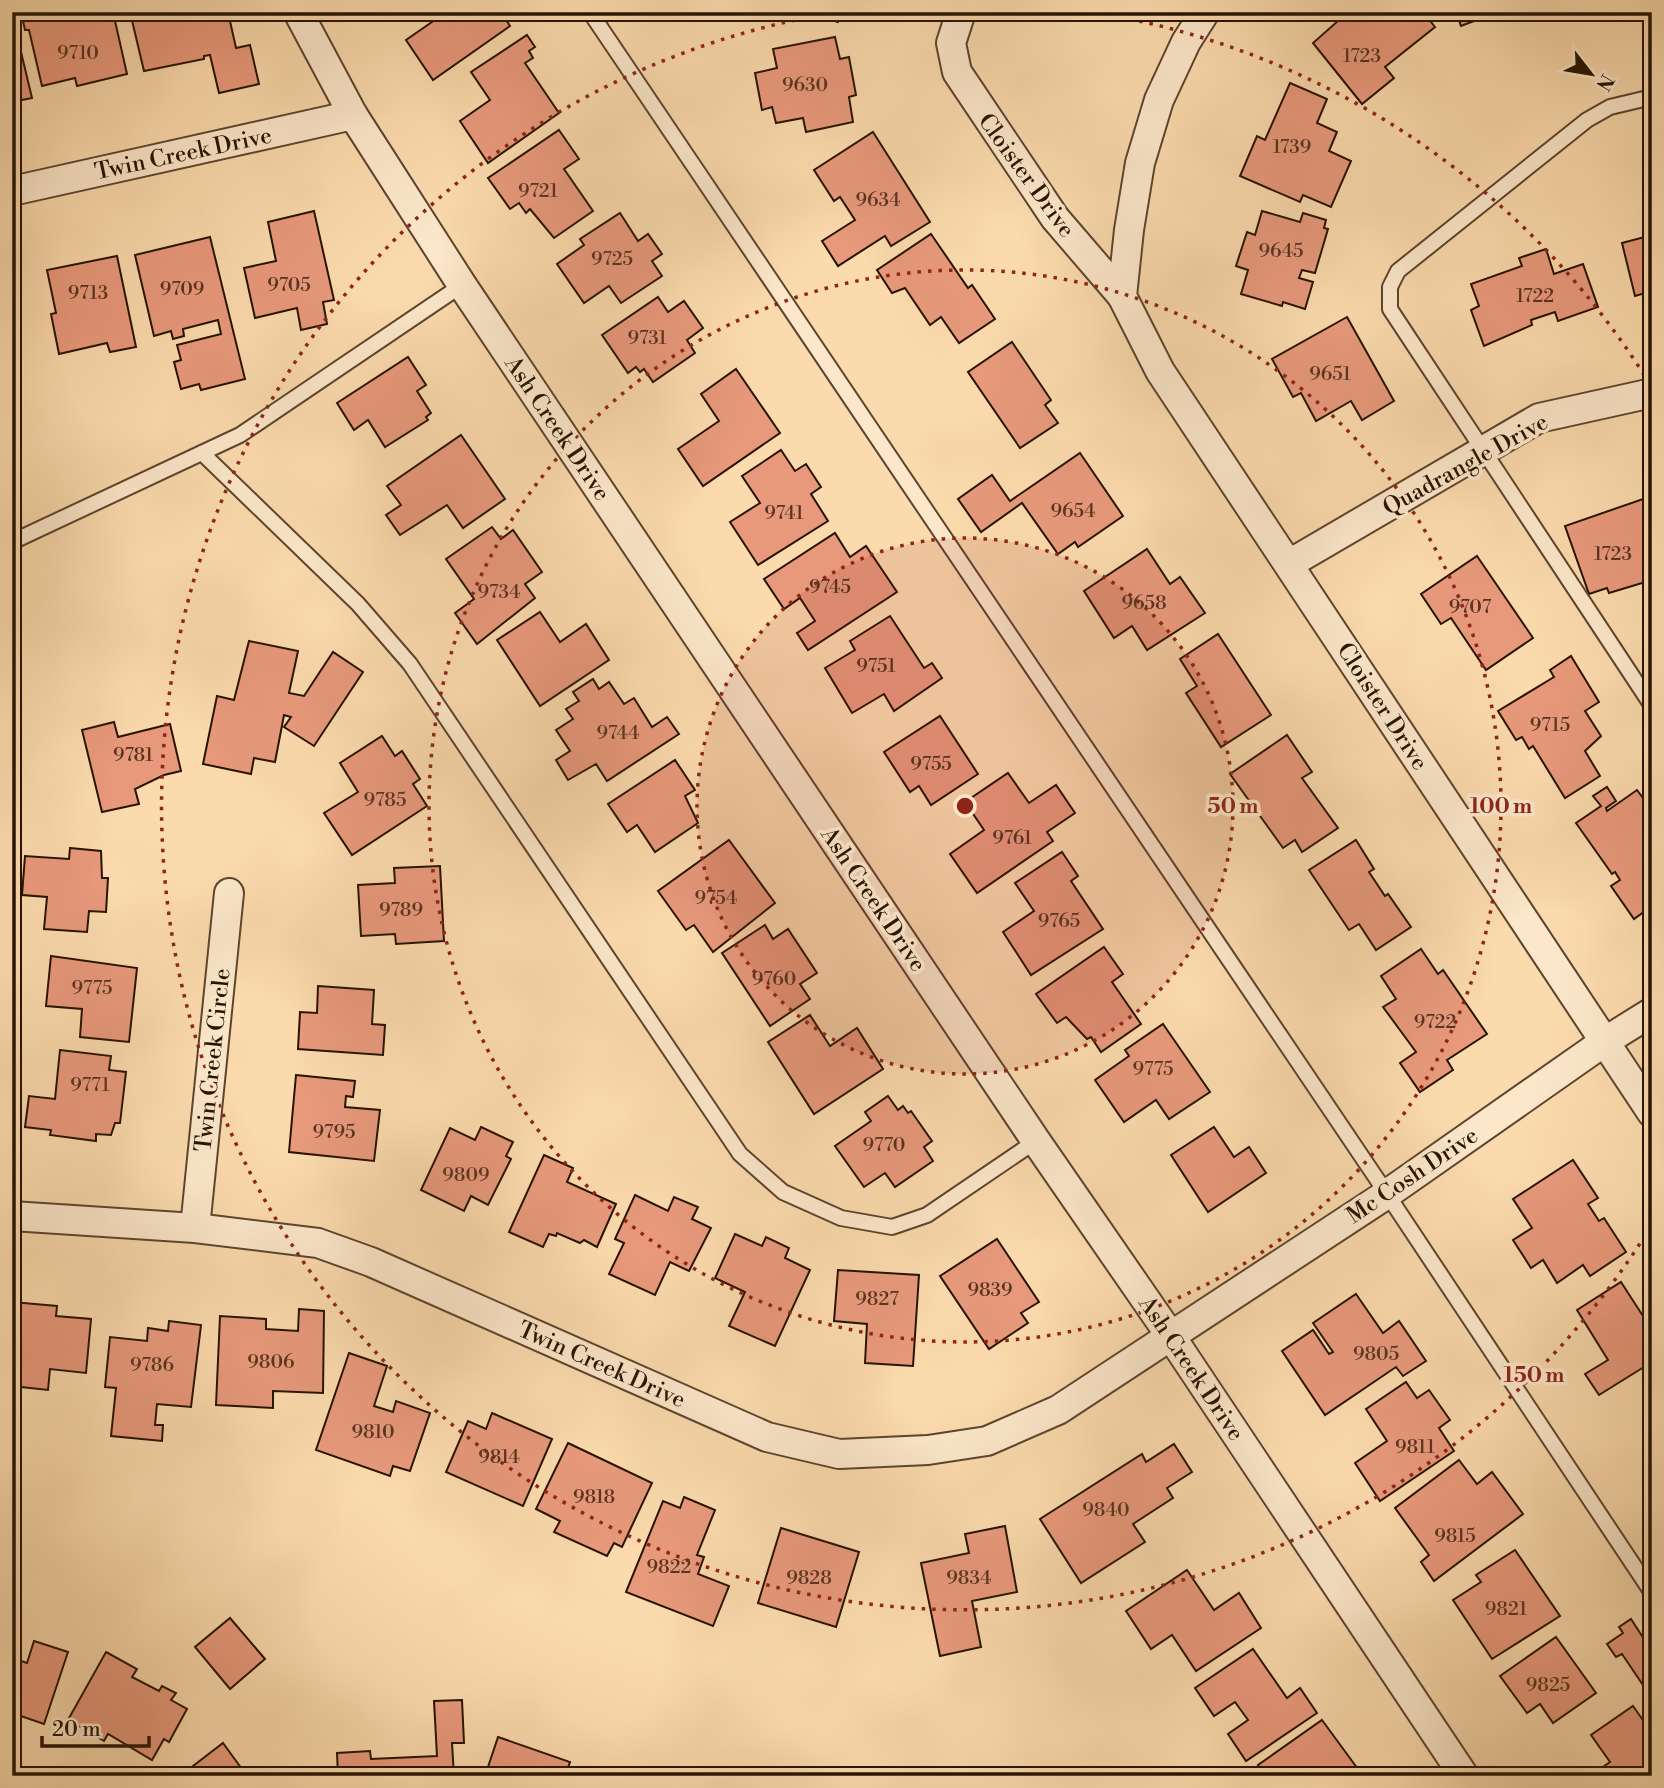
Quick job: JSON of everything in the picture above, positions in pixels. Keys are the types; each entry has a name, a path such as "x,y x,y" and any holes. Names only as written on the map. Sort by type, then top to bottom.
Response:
{"street":[{"name":"Ash Creek Drive","path":"298,12 353,115 462,285 1464,1776"},
{"name":"Cloister Drive","path":"961,12 951,43 957,72 974,101 1055,218 1122,296 1160,371 1652,1113"},
{"path":"1122,296 1140,163 1159,100 1186,42 1205,12"},
{"name":"Twin Creek Drive","path":"12,191 353,115"},
{"name":"Quadrangle Drive","path":"1289,564 1539,418 1652,393"},
{"name":"Twin Creek Circle","path":"195,1228 229,893"},
{"name":"Mc Cosh Drive","path":"1170,1335 1387,1194 1604,1042 1652,1012"},
{"name":"Twin Creek Drive","path":"12,1216 195,1228 318,1243 371,1262 767,1437 839,1454 928,1450 987,1441 1058,1410 1170,1335"}],"lane":[{"path":"590,12 1387,1194 1652,1593"},
{"path":"1652,97 1610,107 1587,120 1398,271 1390,287 1390,309 1483,451 1646,687 1652,706"},
{"path":"12,548 16,540 240,435 462,285"},
{"path":"202,453 358,604 410,664 740,1154 783,1192 841,1218 892,1227 927,1215 1037,1141"}],"building":[{"path":"21,12 113,12 127,74 77,86 75,78 42,86 29,30 25,30"},
{"path":"130,12 228,12 236,48 250,45 259,84 219,93 210,55 204,56 204,59 144,71"},
{"path":"440,12 501,12 510,26 433,80 406,40 442,15"},
{"path":"804,12 841,12 838,22"},
{"path":"1348,12 1423,12 1435,27 1385,67 1394,78 1362,104 1313,43"},
{"path":"1456,12 1498,12 1461,26"},
{"path":"16,31 32,98 12,102 12,32"},
{"path":"527,35 535,47 529,51 533,58 525,63 559,113 488,163 460,121 490,100 471,72"},
{"path":"835,37 840,59 849,57 856,95 849,97 853,122 806,132 803,118 776,123 772,107 762,110 755,73 777,68 773,49"},
{"path":"1290,83 1327,99 1317,123 1337,132 1329,151 1351,161 1331,207 1303,195 1300,202 1240,176 1257,136 1265,140"},
{"path":"559,130 579,159 564,169 593,211 554,238 530,209 526,213 519,203 510,209 488,178"},
{"path":"873,132 930,222 891,246 885,236 838,266 822,241 855,220 840,197 834,201 814,170"},
{"path":"314,211 334,300 323,302 327,324 301,330 297,308 255,318 244,268 276,261 268,222"},
{"path":"1262,211 1300,222 1303,213 1326,220 1324,228 1328,229 1315,273 1302,270 1299,278 1313,282 1305,309 1283,302 1282,306 1241,294 1248,270 1236,266 1247,232 1255,235"},
{"path":"620,213 638,241 648,234 662,254 652,261 662,276 621,303 609,286 584,303 557,264 584,245 580,239"},
{"path":"931,234 968,288 972,285 995,319 959,343 941,317 930,325 905,288 892,293 877,270"},
{"path":"1652,235 1652,291 1635,296 1622,243"},
{"path":"210,237 245,379 201,390 199,384 181,389 174,362 181,360 177,345 221,334 218,320 183,329 184,336 173,339 171,331 154,336 135,255"},
{"path":"1546,249 1554,274 1583,264 1598,307 1558,321 1555,312 1531,320 1532,325 1484,346 1471,310 1479,306 1471,284 1522,266 1519,258"},
{"path":"117,256 136,347 110,352 107,343 59,354 51,314 56,313 47,270"},
{"path":"658,297 668,312 684,301 703,328 687,340 695,353 653,382 644,369 640,372 636,367 628,373 602,335"},
{"path":"1347,317 1394,401 1362,420 1351,401 1316,421 1301,393 1293,397 1272,359"},
{"path":"1012,342 1051,400 1045,405 1058,423 1020,448 968,372"},
{"path":"408,357 426,385 417,391 431,413 426,417 428,420 385,447 368,420 354,430 337,403"},
{"path":"736,369 780,433 703,486 678,449 719,421 701,394"},
{"path":"461,435 505,499 463,528 447,505 400,535 386,515 401,505 387,486"},
{"path":"781,450 795,471 806,464 821,487 811,494 828,521 758,565 730,522 760,503 742,476"},
{"path":"1080,453 1123,516 1078,547 1075,542 1058,554 1022,503 981,532 958,499 992,475 1010,501"},
{"path":"1646,498 1652,514 1652,580 1609,593 1607,588 1589,594 1565,526"},
{"path":"492,527 501,539 513,530 542,572 525,584 535,598 477,644 455,613 474,599 446,559"},
{"path":"835,533 850,557 866,546 897,592 808,650 797,633 815,621 800,598 784,609 764,579"},
{"path":"1147,549 1170,584 1180,577 1205,613 1147,650 1132,626 1114,638 1084,591"},
{"path":"1477,556 1533,638 1486,670 1451,618 1441,624 1421,594"},
{"path":"540,612 560,642 586,624 609,660 540,706 497,640"},
{"path":"890,616 924,668 932,663 942,678 894,711 884,694 852,713 825,668 855,650 850,641"},
{"path":"1218,634 1271,715 1221,747 1186,693 1197,686 1180,659"},
{"path":"249,641 298,651 289,693 304,696 333,652 363,672 314,746 284,727 291,717 284,715 275,762 254,758 251,774 203,764 217,696 234,700"},
{"path":"1571,656 1599,702 1585,711 1601,736 1585,751 1600,776 1565,798 1533,746 1529,749 1522,737 1516,740 1498,711 1554,677 1550,670"},
{"path":"593,679 599,689 609,682 624,704 634,698 652,727 667,717 679,734 607,781 596,764 568,780 556,760 570,751 556,730 573,719 566,709 579,701 573,692"},
{"path":"940,716 978,774 931,805 919,786 910,792 884,752"},
{"path":"114,722 118,737 170,724 181,771 164,775 135,789 139,804 102,812 82,730"},
{"path":"1287,735 1312,772 1302,778 1338,828 1302,852 1295,840 1283,848 1230,774"},
{"path":"382,736 395,756 402,751 420,779 413,784 427,806 352,855 324,813 358,792 340,763"},
{"path":"675,760 695,790 685,796 698,823 655,852 637,825 627,832 608,804"},
{"path":"1008,773 1029,803 1056,785 1075,813 1047,832 1053,841 977,893 950,854 984,830 965,802"},
{"path":"1607,787 1616,801 1606,808 1607,811 1637,790 1652,810 1652,906 1634,919 1611,886 1620,880 1615,872 1612,874 1576,823 1601,806 1593,796"},
{"path":"729,840 775,903 713,952 694,925 686,930 658,891"},
{"path":"1356,840 1374,869 1369,872 1411,927 1376,950 1359,924 1349,930 1309,870"},
{"path":"70,848 101,851 102,878 108,878 106,912 89,911 87,932 44,929 47,897 22,895 25,856 69,859"},
{"path":"1062,852 1078,876 1071,881 1103,929 1031,975 1003,932 1034,911 1015,883"},
{"path":"440,866 444,941 396,944 395,934 361,936 358,885 395,883 394,868"},
{"path":"765,925 773,939 788,929 817,973 800,984 810,999 770,1026 722,953"},
{"path":"1104,947 1123,974 1112,982 1141,1024 1101,1052 1091,1037 1087,1039 1066,1017 1057,1023 1036,994"},
{"path":"1421,949 1438,974 1443,970 1487,1034 1447,1060 1453,1070 1420,1092 1400,1063 1416,1052 1383,1007 1396,999 1381,976"},
{"path":"51,956 137,968 129,1042 80,1037 82,1009 46,1006"},
{"path":"318,986 374,990 372,1024 385,1025 383,1055 298,1049 300,1012 317,1013"},
{"path":"810,1015 830,1046 857,1028 883,1069 814,1114 768,1042"},
{"path":"1163,1024 1210,1092 1169,1119 1156,1100 1124,1122 1095,1080 1129,1056 1125,1050"},
{"path":"60,1050 111,1056 109,1070 126,1072 120,1123 115,1123 111,1135 96,1134 96,1141 50,1135 51,1130 25,1127 29,1096 55,1099"},
{"path":"296,1075 355,1081 353,1097 346,1096 345,1107 380,1110 374,1161 289,1152"},
{"path":"888,1096 898,1110 903,1106 908,1113 911,1111 932,1141 924,1147 933,1161 895,1187 885,1173 864,1187 835,1146 871,1121 865,1112"},
{"path":"481,1127 513,1142 506,1156 511,1159 488,1205 471,1196 464,1211 421,1190 450,1128 475,1140"},
{"path":"1214,1127 1234,1157 1249,1147 1266,1173 1208,1212 1171,1155"},
{"path":"544,1155 573,1168 567,1182 616,1204 597,1247 584,1240 580,1243 557,1233 556,1236 549,1234 543,1247 509,1232"},
{"path":"1573,1160 1598,1198 1588,1204 1599,1221 1604,1218 1626,1252 1590,1276 1583,1265 1557,1283 1543,1260 1531,1268 1513,1240 1532,1228 1513,1199"},
{"path":"635,1195 668,1211 674,1197 698,1207 692,1219 711,1228 689,1271 670,1262 655,1295 609,1274 624,1243 615,1239"},
{"path":"735,1234 762,1246 766,1237 789,1248 785,1258 810,1270 775,1346 729,1326 745,1292 715,1278"},
{"path":"997,1239 1039,1302 1021,1313 1028,1323 989,1349 940,1276"},
{"path":"838,1270 919,1275 913,1366 865,1363 867,1324 834,1321"},
{"path":"1621,1282 1652,1330 1652,1362 1599,1395 1585,1374 1608,1360 1577,1310"},
{"path":"1356,1294 1383,1333 1399,1321 1426,1361 1403,1376 1396,1367 1325,1415 1282,1351 1313,1330 1329,1354 1333,1352 1313,1323"},
{"path":"12,1302 57,1306 56,1316 91,1319 86,1373 50,1369 48,1390 12,1386"},
{"path":"299,1309 324,1311 323,1393 273,1391 273,1408 216,1405 220,1316 266,1319 266,1329 298,1331"},
{"path":"169,1321 201,1325 191,1407 157,1404 155,1425 163,1425 162,1441 111,1436 116,1388 105,1387 110,1337 147,1341 148,1328 168,1331"},
{"path":"349,1353 387,1366 374,1406 393,1412 396,1401 430,1413 410,1471 393,1466 390,1476 316,1450"},
{"path":"1406,1382 1417,1398 1429,1390 1450,1420 1439,1428 1454,1451 1380,1501 1355,1463 1387,1441 1366,1409"},
{"path":"492,1413 552,1439 523,1506 446,1472 468,1421 486,1429"},
{"path":"568,1443 652,1483 622,1547 614,1543 607,1556 554,1532 560,1521 536,1509"},
{"path":"1174,1444 1192,1472 1167,1488 1173,1498 1133,1524 1145,1542 1081,1583 1040,1519 1142,1454 1146,1462"},
{"path":"1459,1460 1477,1484 1492,1472 1523,1514 1434,1581 1421,1562 1429,1555 1395,1508"},
{"path":"684,1497 715,1510 697,1555 704,1557 698,1574 729,1586 713,1626 626,1592 663,1501 680,1508"},
{"path":"1005,1526 1017,1592 972,1601 981,1647 940,1656 921,1563 969,1553 965,1534"},
{"path":"781,1528 859,1552 836,1627 758,1603"},
{"path":"1515,1550 1560,1616 1492,1659 1453,1600 1481,1582 1476,1575"},
{"path":"1187,1570 1214,1610 1239,1593 1261,1628 1196,1671 1172,1635 1151,1649 1126,1611"},
{"path":"230,1618 265,1659 230,1689 195,1647"},
{"path":"1631,1619 1644,1639 1652,1633 1652,1687 1647,1691 1622,1654 1616,1657 1607,1644 1623,1633 1619,1627"},
{"path":"1556,1637 1596,1693 1553,1723 1540,1704 1527,1713 1500,1676"},
{"path":"34,1641 68,1652 44,1724 12,1713 12,1658 27,1663"},
{"path":"1253,1649 1287,1698 1300,1688 1317,1713 1246,1761 1228,1734 1248,1720 1235,1702 1214,1716 1195,1688"},
{"path":"106,1652 137,1669 132,1677 159,1691 162,1686 176,1693 171,1700 187,1709 169,1742 164,1739 152,1760 108,1734 104,1741 68,1720"},
{"path":"462,1700 464,1743 452,1743 454,1776 338,1776 337,1753 370,1751 371,1759 437,1756 434,1701"},
{"path":"1633,1706 1652,1733 1652,1776 1590,1776 1610,1762 1591,1735"},
{"path":"1322,1720 1363,1776 1266,1776 1258,1765"},
{"path":"498,1737 570,1762 565,1776 485,1776"},
{"path":"223,1743 247,1776 180,1776"}]}
